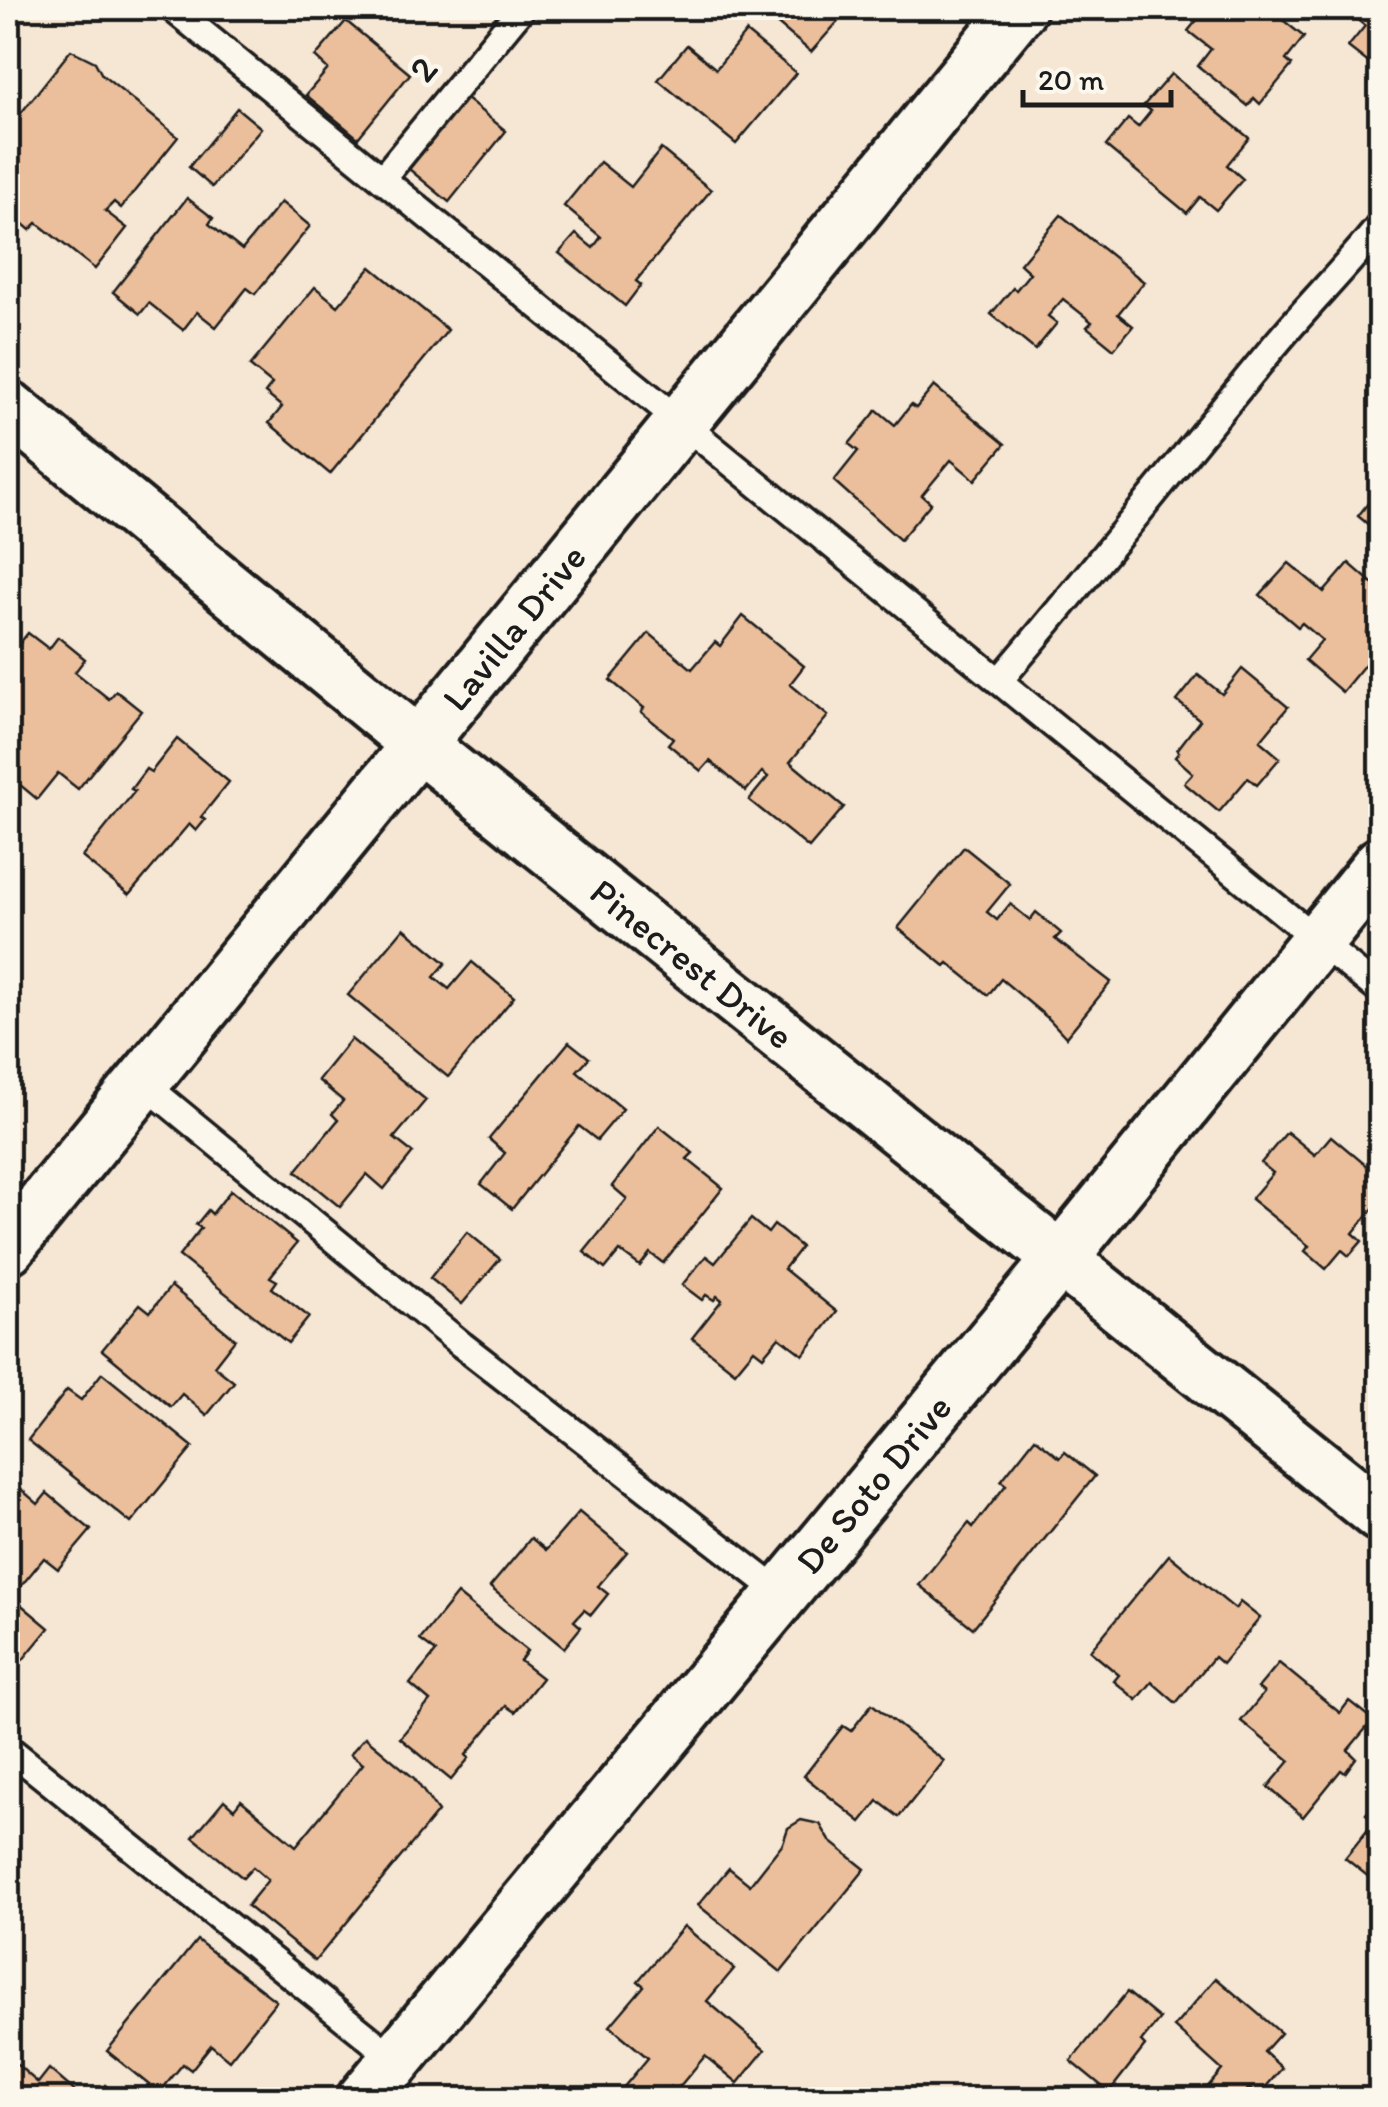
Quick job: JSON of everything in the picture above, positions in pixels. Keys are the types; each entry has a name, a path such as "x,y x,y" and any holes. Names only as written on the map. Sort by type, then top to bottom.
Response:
{"street":[{"name":"Lavilla Drive","path":"8,1247 1020,8"},
{"name":"Pinecrest Drive","path":"8,407 418,744 1380,1515"},
{"name":"De Soto Drive","path":"363,2100 1060,1259 1380,864"}],"lane":[{"path":"172,8 1380,991"},
{"name":"2","path":"382,179 522,8"},
{"path":"999,681 1292,324 1380,225"},
{"path":"142,1082 462,1346 782,1594"},
{"path":"8,1748 396,2060"}],"building":[{"path":"783,8 850,8 811,52 773,20"},
{"path":"1207,8 1268,8 1304,37 1286,60 1292,65 1260,104 1254,98 1248,106 1198,66 1211,49 1188,31"},
{"path":"1343,8 1380,8 1379,71 1348,47 1365,26"},
{"path":"346,21 410,74 358,138 306,95 328,69 315,57"},
{"path":"746,32 796,73 736,144 658,80 687,45 716,69"},
{"path":"71,50 95,62 102,75 178,137 121,208 114,202 105,211 127,228 95,269 37,223 30,230 8,211 13,201 8,197 8,143 17,132 10,127"},
{"path":"1171,74 1249,138 1227,165 1243,179 1216,210 1200,197 1187,213 1106,146 1128,119 1138,127 1151,111 1144,105"},
{"path":"465,98 506,131 449,202 409,169"},
{"path":"237,108 261,128 212,187 189,167"},
{"path":"661,149 711,190 636,281 641,285 625,306 559,253 576,234 593,248 601,237 564,206 600,162 631,187"},
{"path":"187,198 213,218 209,224 242,250 281,202 310,226 255,294 247,288 216,327 197,312 183,330 149,303 140,314 113,292"},
{"path":"1061,215 1144,282 1118,314 1133,326 1114,349 1087,327 1092,322 1063,299 1048,316 1057,323 1035,350 991,314 1030,273 1020,264"},
{"path":"371,267 448,330 330,474 269,423 282,407 265,393 272,384 250,366 315,287 338,306"},
{"path":"934,386 1005,444 975,480 951,460 922,495 931,503 900,540 834,481 858,451 849,444 877,410 895,425"},
{"path":"1380,488 1380,534 1358,516"},
{"path":"1289,563 1324,592 1349,563 1380,590 1380,616 1366,633 1380,646 1342,692 1305,660 1322,640 1302,623 1298,627 1260,595"},
{"path":"743,616 804,666 790,684 828,716 790,762 844,807 809,848 749,800 768,777 762,772 746,791 710,761 701,771 668,744 673,738 641,712 644,708 610,680 649,633 692,669 715,642 720,646"},
{"path":"28,633 49,649 58,637 85,659 75,672 109,699 116,691 141,711 78,789 58,773 37,799 8,775 8,658"},
{"path":"1242,669 1288,707 1260,741 1280,758 1257,785 1248,778 1219,812 1184,783 1193,773 1175,757 1200,720 1177,701 1198,675 1222,694"},
{"path":"177,739 229,782 201,817 205,820 196,831 189,824 129,895 82,857 135,791 131,789 146,769 151,772"},
{"path":"964,847 1010,884 987,912 997,920 1010,904 1030,920 1036,912 1061,933 1055,939 1111,982 1066,1037 1001,979 988,995 898,928"},
{"path":"404,928 446,963 434,977 449,989 472,962 514,997 448,1077 348,995"},
{"path":"351,1039 426,1100 394,1138 413,1153 384,1189 367,1174 340,1207 296,1171 338,1120 332,1114 343,1101 318,1080"},
{"path":"569,1042 589,1058 577,1071 623,1109 597,1140 579,1126 512,1209 481,1184 505,1153 489,1139"},
{"path":"659,1126 693,1153 687,1159 723,1188 663,1263 650,1253 640,1266 620,1251 605,1269 584,1252 627,1199 612,1186"},
{"path":"1287,1132 1315,1155 1331,1136 1380,1177 1380,1200 1353,1233 1362,1241 1349,1256 1342,1250 1326,1269 1305,1251 1309,1246 1251,1199 1273,1173 1261,1163"},
{"path":"231,1190 297,1243 270,1277 277,1281 272,1288 309,1317 288,1343 179,1256 201,1228 196,1225 208,1210 212,1214"},
{"path":"751,1219 768,1233 774,1225 801,1247 784,1269 837,1312 803,1355 779,1337 763,1356 754,1349 735,1372 692,1338 722,1300 706,1295 702,1300 682,1285 706,1256 715,1263"},
{"path":"467,1232 500,1259 462,1304 430,1278"},
{"path":"171,1286 235,1339 214,1366 234,1382 207,1415 182,1394 171,1407 102,1350 140,1304 150,1312"},
{"path":"102,1373 193,1447 131,1523 28,1440 67,1390 81,1400"},
{"path":"1035,1438 1060,1458 1065,1452 1095,1476 973,1628 919,1585 969,1523 973,1527 1006,1485 1001,1481"},
{"path":"8,1478 38,1504 47,1493 91,1530 58,1569 44,1558 12,1597 49,1628 12,1673 8,1669"},
{"path":"579,1512 627,1552 598,1586 608,1594 591,1615 584,1610 574,1621 581,1627 564,1648 490,1587 531,1538 546,1550"},
{"path":"1169,1555 1235,1609 1240,1602 1260,1618 1222,1664 1214,1657 1176,1703 1152,1682 1137,1700 1114,1681 1119,1675 1090,1651"},
{"path":"457,1594 527,1651 520,1661 542,1678 515,1712 506,1706 451,1780 400,1738 430,1701 410,1684 436,1652 420,1640"},
{"path":"1279,1663 1340,1713 1349,1701 1373,1720 1348,1750 1356,1758 1345,1773 1341,1770 1303,1817 1268,1787 1290,1761 1241,1721 1264,1693 1258,1688"},
{"path":"872,1704 944,1761 899,1817 878,1801 861,1822 804,1776 843,1726 851,1731"},
{"path":"365,1737 414,1778 438,1812 315,1961 247,1906 268,1880 253,1867 243,1878 193,1837 224,1800 234,1809 241,1800 296,1846 363,1764 350,1754"},
{"path":"1380,1796 1380,1886 1345,1858 1375,1821 1366,1814"},
{"path":"801,1820 820,1824 830,1841 865,1869 781,1972 698,1905 729,1868 750,1885 783,1843 788,1828"},
{"path":"684,1926 734,1969 707,2001 765,2050 738,2083 705,2056 675,2092 670,2087 660,2100 613,2100 648,2058 610,2026 644,1986 638,1981"},
{"path":"197,1940 276,2001 229,2060 211,2045 191,2070 183,2064 159,2093 107,2051"},
{"path":"1216,1978 1281,2033 1264,2052 1282,2068 1258,2096 1249,2088 1239,2100 1218,2100 1206,2089 1222,2070 1174,2027"},
{"path":"1127,1992 1160,2019 1141,2042 1145,2046 1109,2092 1071,2061"},
{"path":"13,2061 38,2083 49,2069 85,2100 8,2100 8,2068"},
{"path":"105,2085 122,2100 92,2100"}]}
